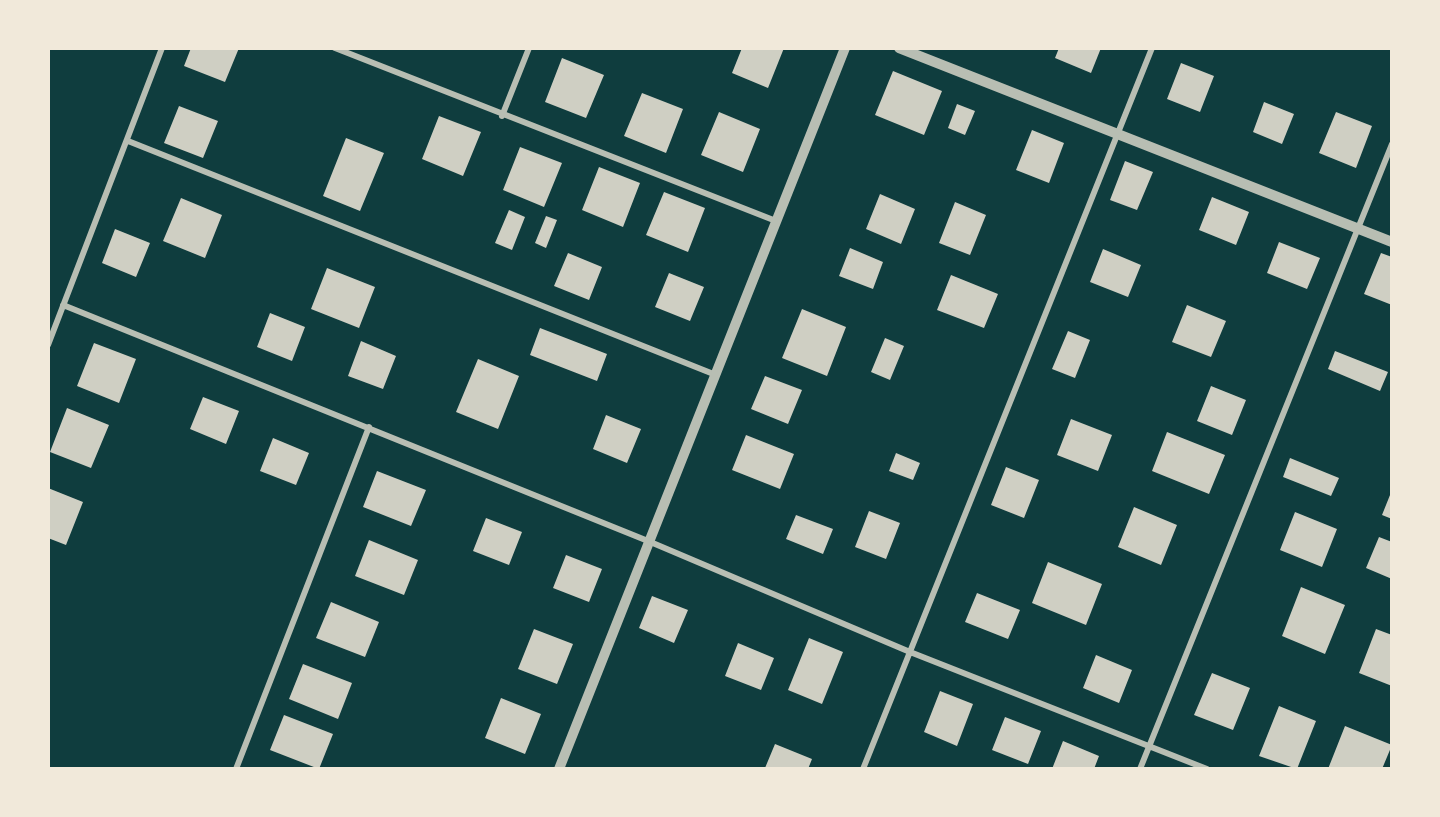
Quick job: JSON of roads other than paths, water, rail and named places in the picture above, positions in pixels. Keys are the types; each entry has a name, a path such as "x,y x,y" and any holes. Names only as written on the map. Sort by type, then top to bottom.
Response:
{"street":[{"path":"48,345 162,48"},
{"path":"335,48 502,116 776,220"},
{"path":"502,116 529,48"},
{"path":"559,769 845,48"},
{"path":"899,48 1392,242"},
{"path":"863,769 1152,48"},
{"path":"128,141 716,375"},
{"path":"1140,769 1392,144"},
{"path":"63,305 648,541 910,652 1207,769"},
{"path":"236,769 369,427"}]}
